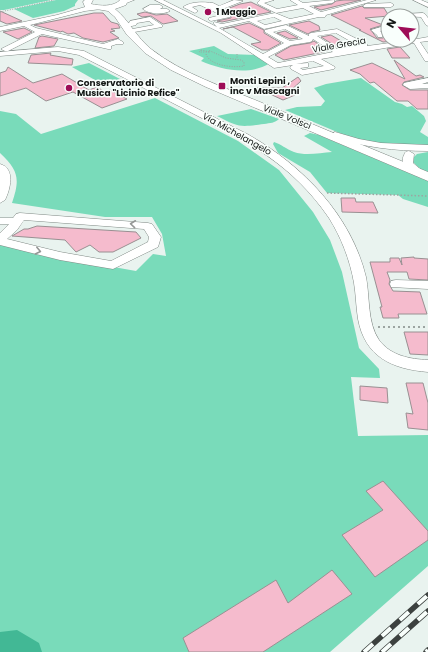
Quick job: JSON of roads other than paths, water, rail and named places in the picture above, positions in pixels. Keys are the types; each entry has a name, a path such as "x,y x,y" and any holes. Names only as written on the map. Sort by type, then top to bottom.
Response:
{"main road":[{"name":"Viale Volsci","path":"83,1 90,6 111,9 118,15 127,28 148,51 174,68 210,85 321,130 425,175"},
{"path":"103,8 125,2"},
{"path":"118,15 116,7 125,2"}],"street":[{"path":"214,0 206,0 172,8 151,11 146,9 159,4 172,8 208,21 228,16 201,3 186,7 192,10 208,21 224,32"},
{"path":"206,0 219,8 240,1 237,0"},
{"path":"272,0 263,1 260,3 276,11 332,0 345,6 293,21 264,27 251,20 275,15 293,21"},
{"path":"293,0 380,47"},
{"path":"363,5 373,0"},
{"path":"416,0 428,5"},
{"path":"70,13 83,6 83,1"},
{"path":"1,26 71,10 83,1"},
{"path":"253,4 293,21"},
{"path":"317,13 363,5 392,5"},
{"path":"363,5 372,9 375,13"},
{"path":"1,26 25,24 85,9 103,8"},
{"path":"172,8 182,19"},
{"path":"425,15 428,24"},
{"path":"25,24 30,28 52,37 106,46 118,41 121,43"},
{"path":"238,55 260,55 289,43 310,40 286,27 267,31 289,43"},
{"path":"380,29 374,30 380,33"},
{"path":"337,31 364,46 343,51 336,51 311,35 337,31"},
{"path":"0,52 41,32"},
{"path":"212,36 224,32 233,32 245,38 247,41 243,44 260,55"},
{"name":"Viale Grecia","path":"260,55 277,66 316,60 343,51 380,47"},
{"path":"420,48 428,60"},
{"name":"Via Michelangelo","path":"0,52 58,49 81,53 237,133 278,158 301,178 328,210 344,233 353,253 360,278 366,325 374,343 379,350 392,358 405,363 428,366"},
{"path":"428,80 407,85 410,87 428,86"},
{"path":"321,130 368,145 405,151 428,148"},
{"path":"389,160 405,151"},
{"path":"405,151 408,164 425,175"},
{"path":"0,166 4,171 5,182 0,200"},
{"path":"20,216 148,226 156,236 154,244 113,265 60,256 0,240 14,228 20,216"},
{"path":"0,221 17,220"},
{"path":"396,284 426,290"}],"railway":[{"path":"364,652 428,595"},
{"path":"382,652 428,611"}],"place":[{"name":"1 Maggio","path":"208,12"},
{"name":"Monti Lepini , inc v Mascagni","path":"222,86"},
{"name":"Conservatorio di Musica \"Licinio Refice\"","path":"69,88"}]}
